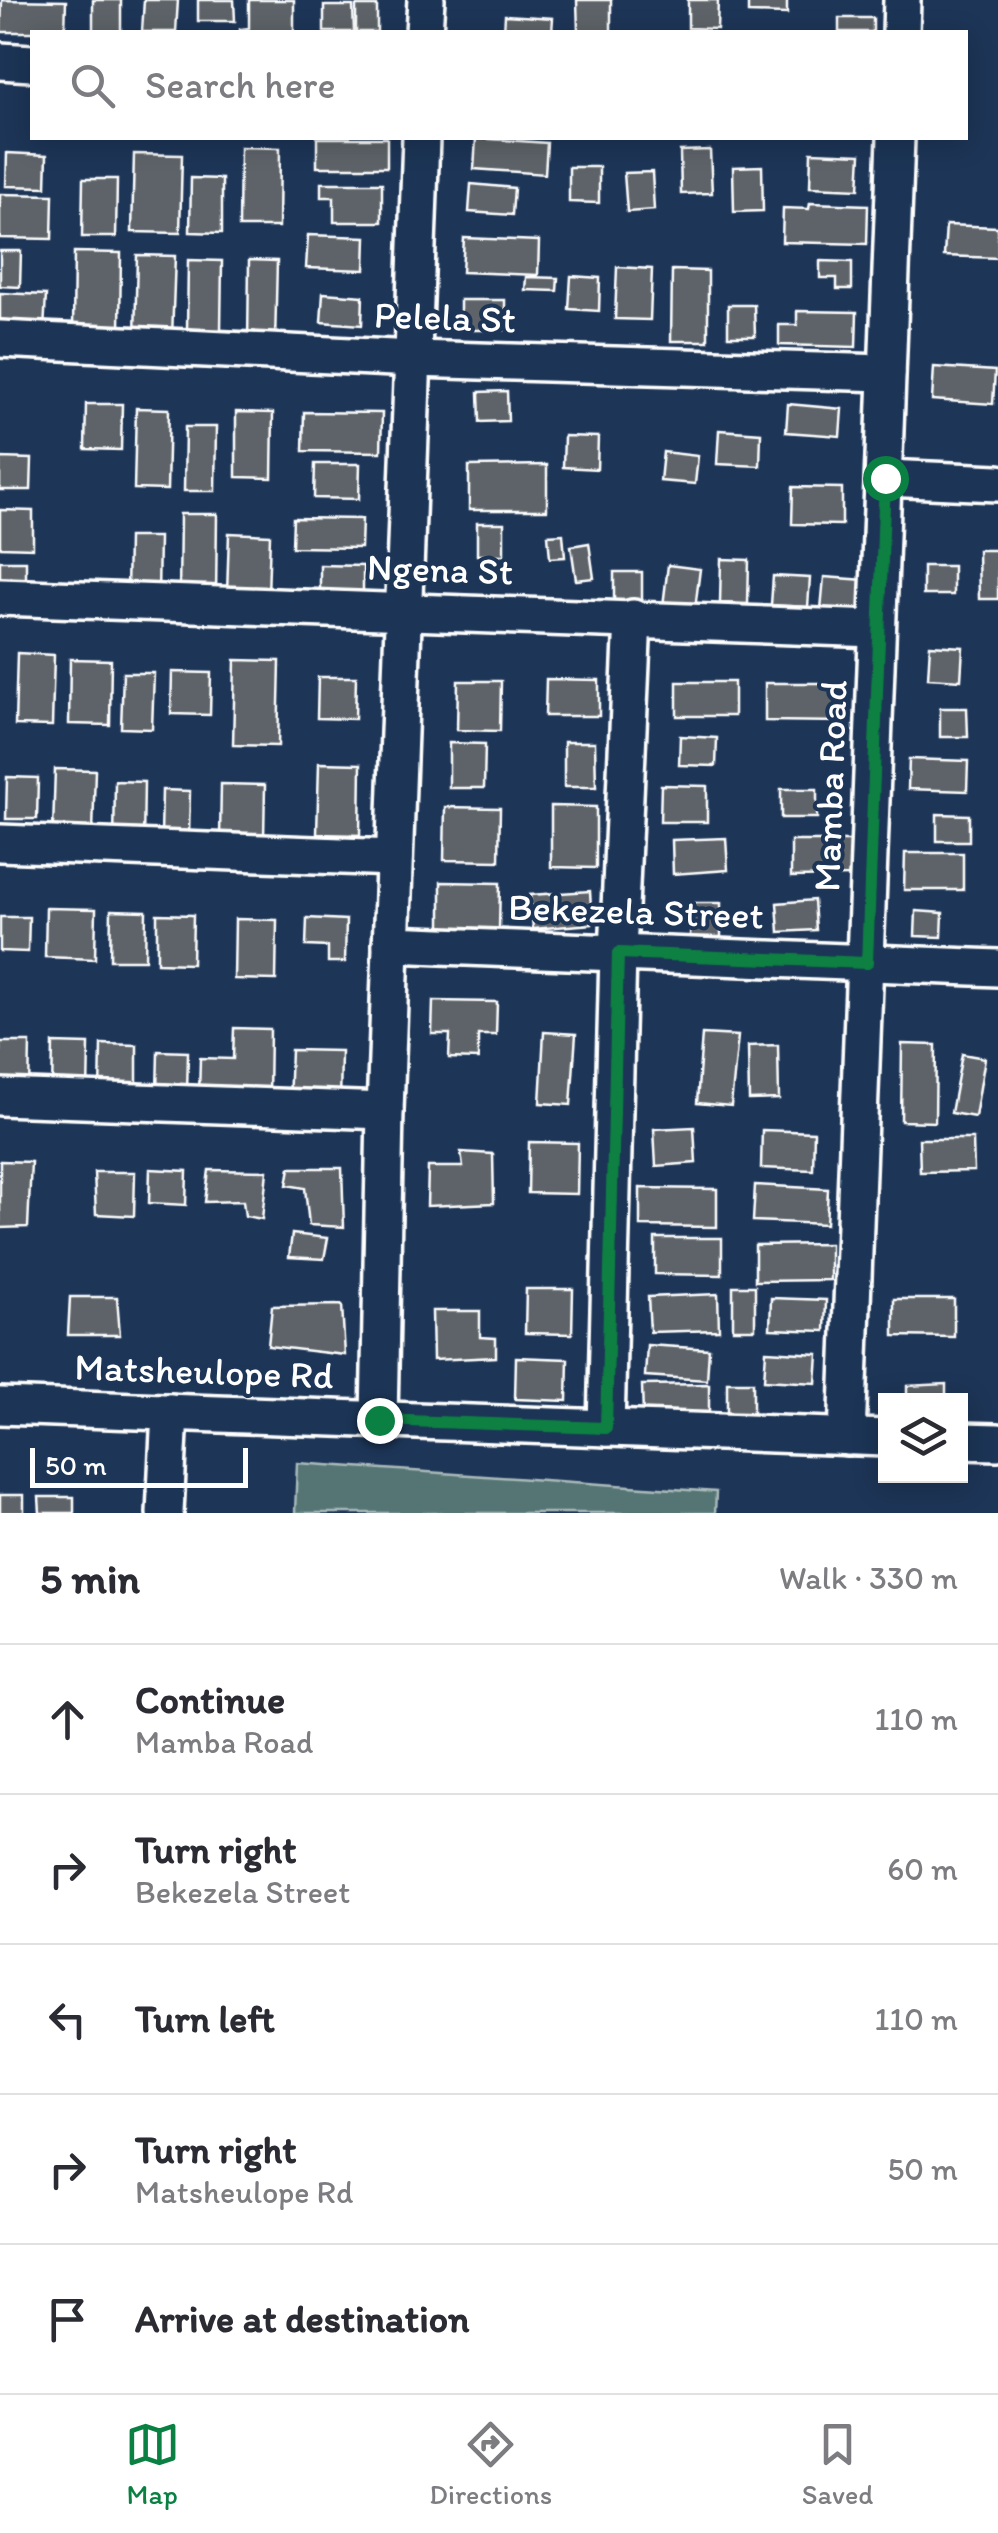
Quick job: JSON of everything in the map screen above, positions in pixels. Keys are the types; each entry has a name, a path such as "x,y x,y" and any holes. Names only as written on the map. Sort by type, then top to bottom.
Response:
{"street":[{"path":"424,30 426,0"},
{"path":"901,30 902,0"},
{"path":"0,61 30,63"},
{"path":"379,1420 385,1111 420,140"},
{"name":"Mamba Road","path":"848,1437 896,140"},
{"name":"Pelela St","path":"0,339 414,359 887,373"},
{"path":"885,478 998,483"},
{"name":"Ngena St","path":"0,596 877,628"},
{"path":"606,1428 618,953 634,618"},
{"path":"0,843 394,858"},
{"name":"Bekezela Street","path":"391,944 998,968"},
{"path":"0,1097 385,1111"},
{"name":"Matsheulope Rd","path":"0,1406 878,1438"},
{"path":"164,1513 170,1412"},
{"path":"968,1441 998,1442"}],"green space":[{"path":"297,1463 716,1492 715,1513 295,1513"}],"building":[{"path":"2,0 66,1 65,30 1,32"},
{"path":"93,0 121,0 121,30 93,30"},
{"path":"144,0 178,0 176,30 142,30"},
{"path":"198,0 234,0 235,21 198,21"},
{"path":"249,0 294,0 294,30 240,30 249,28"},
{"path":"577,0 611,0 611,30 578,30"},
{"path":"688,0 718,0 717,29 688,28"},
{"path":"748,0 787,0 787,14 748,13"},
{"path":"324,6 353,6 354,30 324,30"},
{"path":"356,6 377,6 377,30 356,30"},
{"path":"505,15 553,18 552,30 504,30"},
{"path":"839,18 873,18 873,30 839,30"},
{"path":"317,140 387,140 387,167 317,167"},
{"path":"476,140 547,143 545,174 474,169"},
{"path":"240,147 280,148 279,227 239,227"},
{"path":"710,150 712,193 681,194 680,151"},
{"path":"811,152 861,154 859,189 810,187"},
{"path":"7,153 47,155 46,187 6,186"},
{"path":"134,154 182,155 180,233 132,232"},
{"path":"762,166 763,211 734,212 733,167"},
{"path":"569,167 599,167 599,203 569,202"},
{"path":"652,172 654,210 627,212 624,173"},
{"path":"191,178 222,179 222,233 190,232"},
{"path":"83,179 117,179 116,237 82,237"},
{"path":"321,183 382,183 382,222 334,222 334,197 321,197"},
{"path":"471,184 514,188 512,215 469,212"},
{"path":"0,194 53,195 52,239 0,238"},
{"path":"810,203 868,205 867,244 782,242 783,208 809,209"},
{"path":"946,225 998,227 998,258 944,256"},
{"path":"308,235 366,237 365,270 306,268"},
{"path":"464,238 539,241 538,275 462,272"},
{"path":"0,251 21,251 20,287 0,286"},
{"path":"74,252 121,253 120,331 73,331"},
{"path":"137,255 175,256 172,338 135,338"},
{"path":"188,260 222,261 221,330 187,330"},
{"path":"249,260 277,261 275,344 248,344"},
{"path":"820,261 852,262 852,289 837,289 837,278 820,278"},
{"path":"617,267 652,269 650,320 615,319"},
{"path":"672,270 708,271 708,341 671,341"},
{"path":"571,276 600,278 599,311 569,309"},
{"path":"526,277 558,278 557,291 525,290"},
{"path":"0,293 46,295 44,330 0,329"},
{"path":"323,293 363,296 362,325 321,322"},
{"path":"460,300 505,300 505,330 460,330"},
{"path":"728,305 754,305 755,336 728,336"},
{"path":"797,311 857,312 856,347 779,345 779,325 797,325"},
{"path":"934,367 995,371 993,404 932,400"},
{"path":"507,391 508,421 480,422 479,392"},
{"path":"86,404 122,404 121,450 85,449"},
{"path":"788,404 842,409 840,436 786,432"},
{"path":"136,408 169,409 167,490 134,489"},
{"path":"236,412 273,413 272,478 236,477"},
{"path":"304,412 382,413 381,452 303,451"},
{"path":"185,427 216,427 215,491 184,491"},
{"path":"719,430 761,433 760,466 717,464"},
{"path":"564,436 598,437 597,469 563,467"},
{"path":"663,452 698,456 695,484 660,481"},
{"path":"0,458 32,459 31,490 0,490"},
{"path":"315,464 360,464 359,499 314,498"},
{"path":"547,465 547,510 469,510 469,466"},
{"path":"793,487 842,488 842,525 792,524"},
{"path":"0,510 33,511 33,548 0,547"},
{"path":"180,514 217,514 216,597 179,597"},
{"path":"293,518 362,519 361,548 292,547"},
{"path":"477,523 504,523 504,555 477,555"},
{"path":"229,533 270,535 268,596 227,594"},
{"path":"563,534 565,557 550,558 548,535"},
{"path":"128,537 159,537 158,596 127,595"},
{"path":"589,543 594,578 576,580 571,546"},
{"path":"978,550 998,550 998,599 979,599"},
{"path":"721,559 749,560 748,604 720,603"},
{"path":"0,561 26,561 26,586 0,586"},
{"path":"320,565 363,566 363,599 320,598"},
{"path":"668,565 700,569 695,609 663,606"},
{"path":"923,566 953,566 953,595 923,595"},
{"path":"614,572 642,572 642,604 614,604"},
{"path":"773,576 810,578 808,607 771,605"},
{"path":"824,577 865,580 861,624 820,620"},
{"path":"930,645 963,647 961,680 928,678"},
{"path":"17,653 54,655 52,726 15,725"},
{"path":"70,659 111,660 110,725 69,724"},
{"path":"235,660 280,661 278,746 233,745"},
{"path":"172,672 211,673 210,715 171,714"},
{"path":"123,673 154,673 152,729 121,728"},
{"path":"318,677 356,677 355,719 317,718"},
{"path":"546,679 599,680 599,716 545,716"},
{"path":"458,681 501,681 500,731 457,730"},
{"path":"677,682 734,682 734,716 677,716"},
{"path":"765,683 844,683 844,722 765,721"},
{"path":"940,708 967,708 968,737 940,737"},
{"path":"680,736 717,738 716,766 679,765"},
{"path":"564,742 595,742 596,787 564,787"},
{"path":"449,743 485,744 484,788 449,788"},
{"path":"909,759 968,761 967,791 908,789"},
{"path":"319,763 361,764 360,835 317,834"},
{"path":"55,769 95,770 93,832 53,831"},
{"path":"7,777 38,778 37,819 6,819"},
{"path":"115,781 144,782 143,845 114,845"},
{"path":"221,784 265,785 264,838 220,837"},
{"path":"661,785 707,786 707,822 660,822"},
{"path":"781,789 817,789 817,818 781,818"},
{"path":"162,790 190,791 189,838 161,837"},
{"path":"551,806 596,807 596,868 551,867"},
{"path":"445,807 500,808 499,861 444,860"},
{"path":"937,814 969,815 969,841 937,841"},
{"path":"726,838 728,870 673,874 672,840"},
{"path":"791,841 851,841 851,876 791,877"},
{"path":"905,853 963,853 963,890 904,890"},
{"path":"441,882 500,883 499,929 441,928"},
{"path":"590,891 592,924 533,929 530,895"},
{"path":"814,900 816,930 779,932 777,903"},
{"path":"691,903 721,903 721,937 690,937"},
{"path":"46,908 96,909 95,959 45,957"},
{"path":"111,910 146,911 145,960 110,960"},
{"path":"916,911 943,913 942,937 915,936"},
{"path":"157,914 193,915 192,964 157,963"},
{"path":"0,917 29,917 28,952 0,951"},
{"path":"307,918 346,920 345,962 328,962 328,947 306,946"},
{"path":"235,919 277,920 276,980 234,979"},
{"path":"433,1001 497,1002 496,1035 478,1035 478,1059 449,1058 450,1034 432,1034"},
{"path":"234,1028 270,1029 269,1099 199,1096 200,1058 233,1059"},
{"path":"544,1032 576,1034 571,1105 540,1103"},
{"path":"702,1034 738,1036 731,1106 697,1103"},
{"path":"0,1042 30,1042 29,1092 0,1091"},
{"path":"53,1043 89,1044 88,1094 52,1093"},
{"path":"101,1044 137,1045 137,1096 100,1095"},
{"path":"902,1044 936,1045 935,1122 901,1121"},
{"path":"778,1045 779,1099 749,1100 748,1046"},
{"path":"291,1050 341,1051 340,1106 289,1105"},
{"path":"158,1051 188,1052 187,1093 157,1093"},
{"path":"962,1054 985,1058 975,1117 951,1113"},
{"path":"694,1127 696,1163 656,1166 654,1129"},
{"path":"762,1130 814,1132 813,1170 761,1168"},
{"path":"919,1139 973,1139 974,1171 920,1172"},
{"path":"529,1142 578,1143 577,1194 528,1193"},
{"path":"461,1152 493,1154 494,1203 427,1206 428,1167 463,1167"},
{"path":"0,1161 31,1162 28,1227 0,1228"},
{"path":"290,1168 342,1168 344,1227 309,1225 305,1188 287,1185"},
{"path":"150,1169 187,1171 186,1205 149,1203"},
{"path":"209,1170 267,1171 262,1219 245,1216 243,1201 205,1202"},
{"path":"94,1172 135,1172 134,1216 96,1214"},
{"path":"755,1185 828,1189 826,1224 753,1221"},
{"path":"640,1188 717,1189 717,1227 640,1226"},
{"path":"292,1234 328,1238 324,1259 289,1257"},
{"path":"655,1238 722,1238 722,1275 655,1274"},
{"path":"830,1244 830,1280 755,1281 755,1245"},
{"path":"733,1286 755,1286 755,1329 733,1329"},
{"path":"526,1289 573,1289 572,1334 525,1333"},
{"path":"718,1294 719,1330 650,1332 648,1297"},
{"path":"70,1297 117,1297 120,1335 68,1335"},
{"path":"771,1298 826,1300 825,1331 770,1329"},
{"path":"894,1299 954,1299 954,1337 894,1336"},
{"path":"342,1305 345,1355 268,1346 272,1306"},
{"path":"432,1311 480,1311 480,1337 496,1338 496,1357 433,1360"},
{"path":"647,1345 709,1349 707,1380 645,1376"},
{"path":"766,1351 818,1354 816,1383 764,1380"},
{"path":"516,1357 568,1359 567,1401 515,1399"},
{"path":"727,1382 753,1382 753,1413 727,1413"},
{"path":"709,1384 709,1415 643,1416 642,1385"},
{"path":"946,1384 946,1393 907,1393 907,1386"},
{"path":"0,1495 24,1495 24,1513 0,1513"},
{"path":"39,1497 74,1497 74,1513 40,1513"}],"route":[{"path":"379,1420 606,1428 618,953 867,963 885,478"}]}
